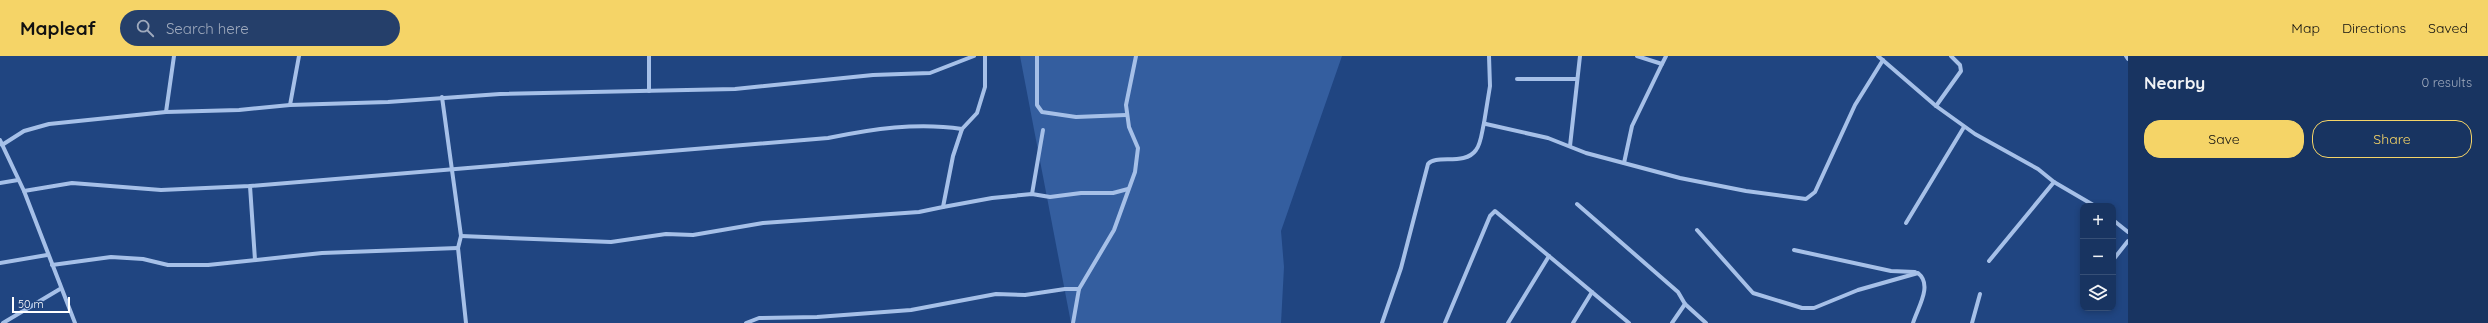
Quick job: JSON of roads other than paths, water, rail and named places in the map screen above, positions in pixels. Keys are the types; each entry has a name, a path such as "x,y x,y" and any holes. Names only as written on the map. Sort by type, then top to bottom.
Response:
{"street":[{"path":"166,112 174,56"},
{"path":"290,105 299,56"},
{"path":"649,56 649,91"},
{"path":"75,323 60,289 24,191 1,142 24,131 49,124 166,112 239,110 290,105 388,102 442,97 741,88 873,75 930,73 974,56"},
{"path":"943,208 953,156 962,129 977,113 985,87 985,56"},
{"path":"1037,56 1037,105 1042,112 1076,117 1126,115"},
{"path":"1073,323 1079,289 1114,230 1135,172 1138,148 1126,115 1136,56"},
{"path":"1382,323 1401,268 1428,164 1434,160 1457,161 1471,155 1477,150 1484,123 1490,86 1489,56"},
{"path":"1570,146 1576,79 1580,56"},
{"path":"1637,56 1662,64"},
{"path":"1624,163 1632,126 1666,56"},
{"path":"1878,56 1936,106 1964,127 1999,150 2038,169 2054,182 2090,203"},
{"path":"1936,106 1961,71 1960,65 1951,56"},
{"path":"1484,123 1548,138 1586,153 1702,182 1806,199 1814,192 1855,105 1883,60"},
{"path":"1517,79 1576,79"},
{"path":"442,97 461,236 458,248 466,323"},
{"path":"24,191 72,183 161,190 250,186 451,168 828,138 872,130 926,125 962,129"},
{"path":"1906,223 1964,127"},
{"path":"1032,194 1043,130"},
{"path":"0,183 18,180"},
{"path":"1989,261 2054,182"},
{"path":"250,186 255,260"},
{"path":"461,236 611,242 666,234 693,235 763,223 919,212 992,198 1032,194 1050,197 1081,193 1113,193 1128,189"},
{"path":"1577,204 1678,292 1685,304 1706,323"},
{"path":"1445,323 1492,213 1498,213 1629,323"},
{"path":"2116,222 2128,232"},
{"path":"1697,230 1753,293 1802,308 1814,308 1858,290 1918,273"},
{"path":"2116,256 2128,241"},
{"path":"52,265 111,257 143,259 168,265 208,265 322,253 458,248"},
{"path":"1794,250 1891,271 1918,273 1923,278 1926,287 1913,323"},
{"path":"0,263 48,255"},
{"path":"1508,323 1548,256"},
{"path":"746,323 759,318 817,317 911,310 996,294 1025,295 1065,288 1079,289"},
{"path":"3,323 60,289"},
{"path":"1573,323 1592,292"},
{"path":"1972,323 1980,294"},
{"path":"1672,323 1685,304"}]}
